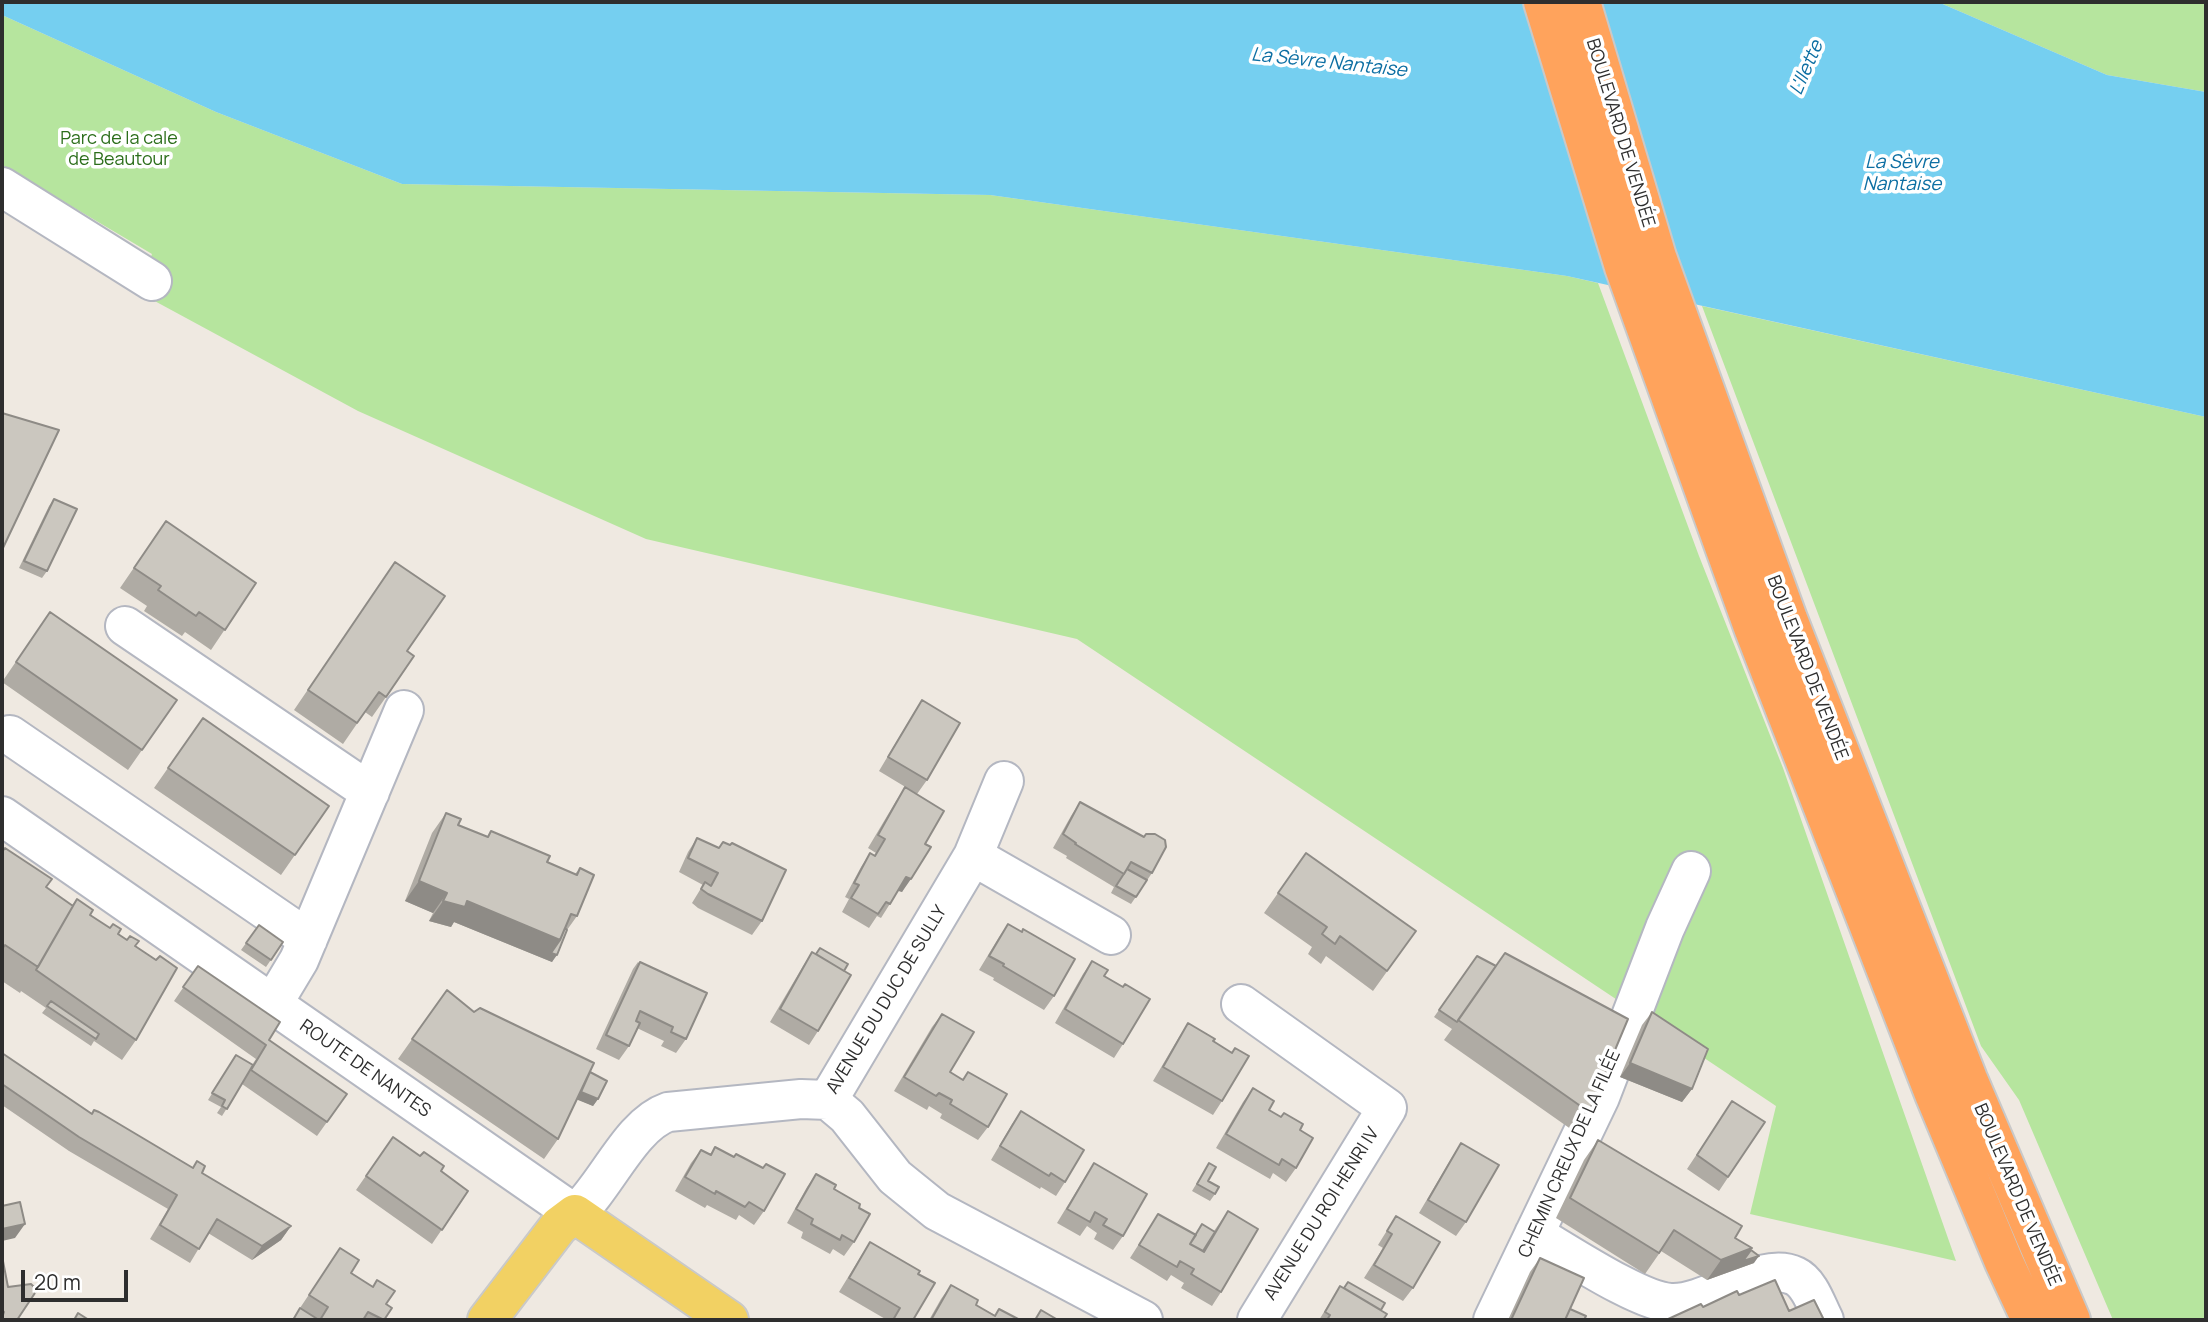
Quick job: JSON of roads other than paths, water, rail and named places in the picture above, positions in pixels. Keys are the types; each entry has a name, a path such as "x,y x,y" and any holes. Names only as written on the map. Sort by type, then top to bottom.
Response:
{"highway":[{"name":"BOULEVARD DE VENDÉE","path":"1543,2 1624,267 1771,625 2071,1320"},
{"name":"BOULEVARD DE VENDÉE","path":"1581,2 1771,625 1934,1094 2031,1320"}],"main road":[{"path":"487,1320 559,1226 575,1214"},
{"name":"ROUTE DE NANTES","path":"575,1214 729,1320"}],"street":[{"path":"2,187 152,281"},
{"path":"125,626 370,792"},
{"path":"272,1005 299,960 404,710"},
{"path":"10,735 308,939"},
{"name":"AVENUE DU DUC DE SULLY","path":"575,1214 590,1201 631,1144 656,1116 668,1112 787,1100 828,1100 973,856 1004,781"},
{"name":"ROUTE DE NANTES","path":"2,816 575,1214"},
{"path":"973,856 1111,935"},
{"name":"CHEMIN CREUX DE LA FILÉE","path":"1493,1320 1600,1097 1665,928 1691,871"},
{"name":"AVENUE DU ROI HENRI IV","path":"1241,1004 1387,1108 1257,1320"},
{"path":"828,1100 847,1116 895,1177 937,1211 1143,1320"},
{"path":"1534,1234 1646,1297 1672,1304 1701,1298 1765,1274 1796,1276 1808,1289 1824,1320"}],"water":[{"name":"La Sèvre Nantaise","path":"2,2 1938,2 2107,75 2206,92 2206,417 1567,276 990,195 402,184 216,112 2,15"}],"water label":[{"name":"L'Ilette","path":"1807,68"}],"park label":[{"name":"Parc de la cale de Beautour","path":"119,149"}]}
